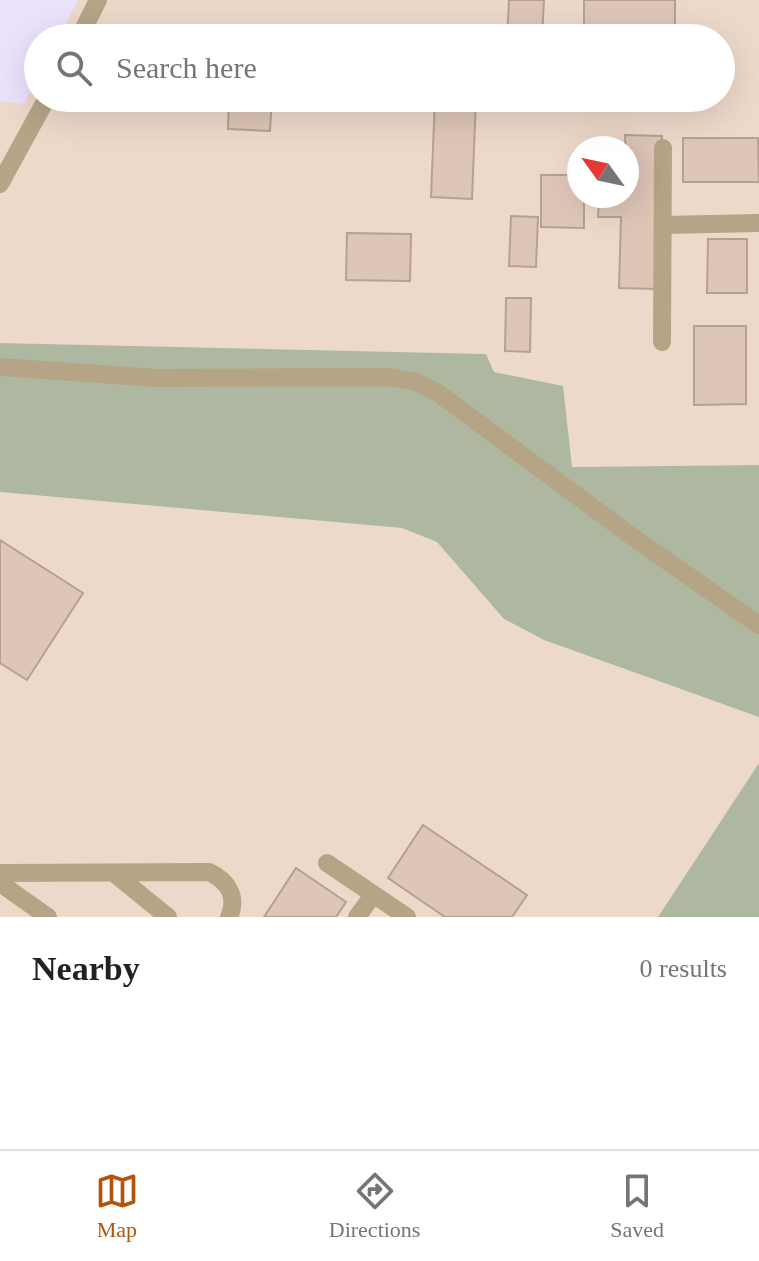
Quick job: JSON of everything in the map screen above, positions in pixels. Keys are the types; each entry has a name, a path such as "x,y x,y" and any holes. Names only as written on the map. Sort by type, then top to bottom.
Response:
{"street":[{"path":"86,24 98,0"},
{"path":"0,184 39,112"},
{"path":"662,342 663,148"},
{"path":"663,225 759,223"},
{"path":"0,367 156,378 389,377 417,382 438,393 634,538 759,625"},
{"path":"327,863 407,917"},
{"path":"0,873 209,872 223,880 231,890 233,905 229,917"},
{"path":"115,874 168,917"},
{"path":"0,883 48,917"},
{"path":"357,917 373,895"}],"shaded area":[{"path":"78,0 759,0 759,465 572,467 562,386 493,372 485,354 0,343 0,101 24,104 24,112 735,112 735,24 65,24"},
{"path":"0,492 402,528 437,541 504,619 544,640 759,717 759,763 658,917 0,917"}],"green space":[{"path":"0,343 486,354 494,372 563,386 572,467 759,465 759,717 544,640 504,619 437,542 402,528 0,492"},
{"path":"759,763 759,917 658,917"}],"building":[{"path":"509,0 544,0 543,24 508,24"},
{"path":"584,0 675,0 675,24 584,24"},
{"path":"229,112 271,112 270,131 228,129"},
{"path":"434,112 475,112 472,199 431,197"},
{"path":"625,135 662,136 658,289 619,288 621,217 598,217 598,208 639,208 639,136"},
{"path":"683,138 758,138 759,182 683,182"},
{"path":"541,175 567,175 567,208 584,208 584,228 541,227"},
{"path":"511,216 538,217 536,267 509,266"},
{"path":"347,233 411,234 410,281 346,280"},
{"path":"708,239 747,239 747,293 707,293"},
{"path":"506,298 531,298 530,352 505,351"},
{"path":"694,326 746,326 746,404 694,405"},
{"path":"0,540 83,593 27,680 0,663"},
{"path":"423,825 527,895 512,917 445,917 388,878"},
{"path":"296,868 346,902 336,917 264,917"}]}
